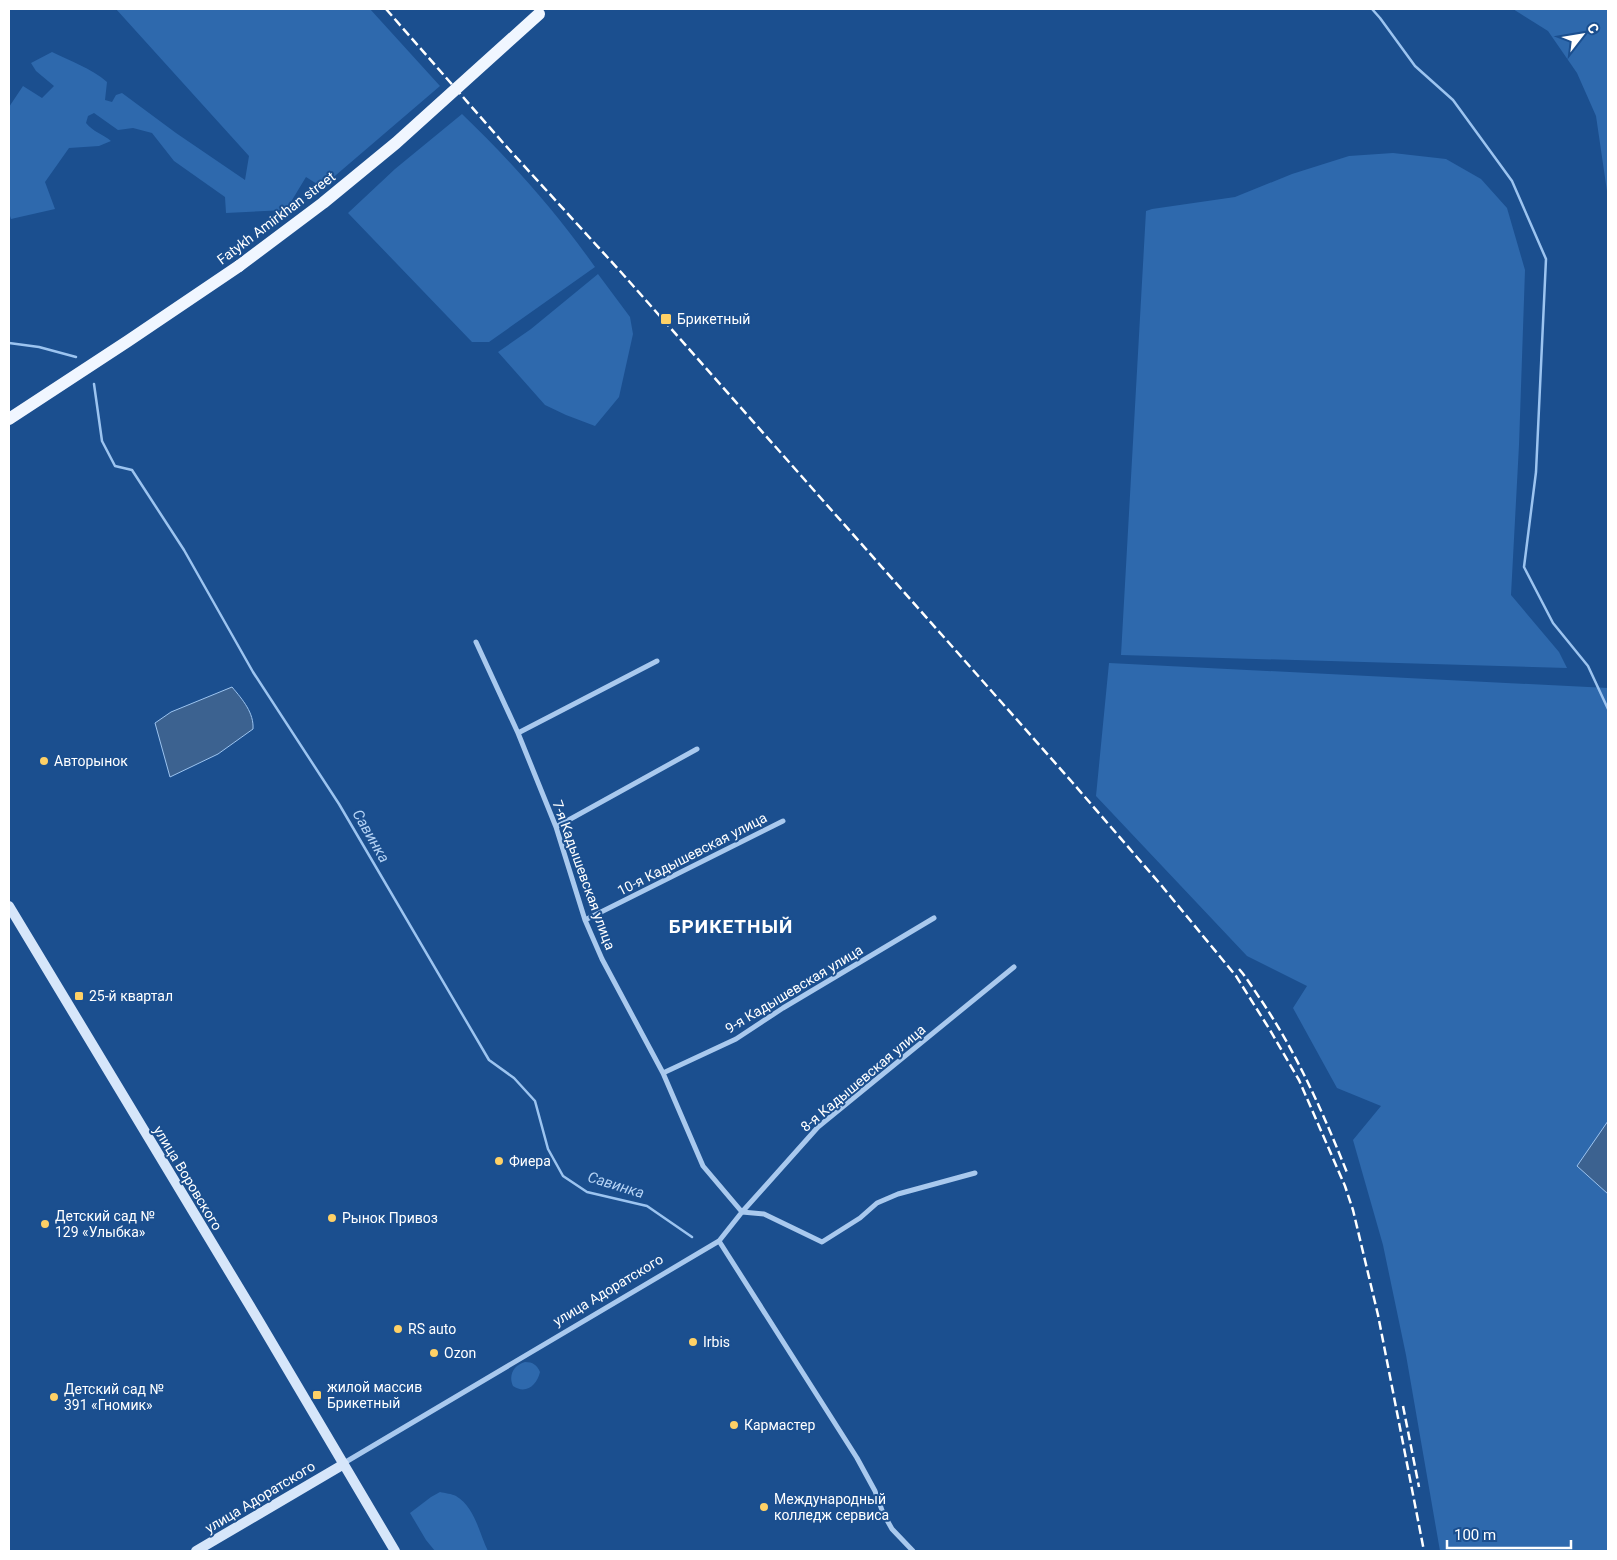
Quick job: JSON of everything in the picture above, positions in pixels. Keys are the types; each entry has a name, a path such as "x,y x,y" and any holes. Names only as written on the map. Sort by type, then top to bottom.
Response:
{"main road":[{"name":"Fatykh Amirkhan street","path":"9,419 239,266 323,203 396,143 542,11"}],"street":[{"name":"7-я Кадышевская улица","path":"476,642 518,733 556,827 585,920 602,959 663,1073 703,1166 742,1212"},
{"path":"518,733 657,661"},
{"path":"556,827 696,749"},
{"name":"10-я Кадышевская улица","path":"585,920 782,821"},
{"name":"улица Воровского","path":"9,906 395,1551"},
{"name":"9-я Кадышевская улица","path":"663,1073 736,1039 783,1008 934,918"},
{"name":"8-я Кадышевская улица","path":"719,1241 742,1212 818,1127 1014,967"},
{"path":"742,1212 764,1214 822,1242 860,1218 877,1204 898,1194 975,1173"},
{"path":"719,1241 857,1458 875,1491 883,1513 892,1529 913,1551"},
{"name":"улица Адоратского","path":"196,1551 719,1241"}],"shaded area":[{"path":"116,9 370,9 440,86 322,187 306,177 286,210 226,213 225,197 174,161 152,133 133,128 118,130 94,113 88,116 86,123 111,141 99,146 69,148 45,182 55,209 11,219 9,213 9,107 23,86 42,98 54,86 36,71 31,63 52,52 87,69 107,82 105,100 112,102 116,95 122,93 245,180 249,156"},
{"path":"1513,9 1608,9 1608,198 1596,116 1577,73 1548,31"},
{"path":"462,114 532,188 565,226 595,267 489,342 472,342 348,213 395,169"},
{"path":"1393,153 1446,159 1481,179 1507,208 1525,270 1519,445 1511,595 1559,652 1567,668 1121,655 1146,211 1235,197 1292,174 1349,156"},
{"path":"598,274 630,317 633,334 619,397 595,426 545,405 498,352 531,329"},
{"path":"1109,663 1608,688 1608,1551 1440,1551 1406,1355 1383,1245 1353,1140 1381,1106 1337,1088 1293,1008 1307,986 1247,956 1096,796"},
{"path":"232,687 250,712 253,729 218,754 170,777 155,723 171,712"},
{"path":"1608,1121 1608,1194 1577,1166"},
{"path":"525,1362 538,1367 539,1377 534,1385 526,1389 518,1389 513,1386 512,1374 518,1365"},
{"path":"440,1492 456,1496 468,1507 488,1551 435,1551 426,1540 410,1513"}],"waterway":[{"path":"1372,9 1415,66 1453,100 1512,181 1546,259 1536,472 1524,567 1553,623 1588,666 1608,709"},
{"name":"Савинка","path":"9,343 39,347 76,357"},
{"name":"Савинка","path":"94,384 102,441 115,466 132,470 184,550 253,672 339,804 489,1060 514,1078 535,1101 548,1149 563,1176 587,1192 647,1206 692,1237"}],"railway":[{"path":"386,9 1072,782 1236,976 1299,1080 1345,1186 1353,1210 1378,1315 1424,1551"},
{"path":"1239,969 1287,1042 1320,1108 1348,1175"},
{"path":"1403,1406 1419,1487"}],"place":[{"name":"Брикетный","path":"666,319"},
{"name":"Авторынок","path":"44,761"},
{"name":"25-й квартал","path":"79,996"},
{"name":"Фиера","path":"499,1161"},
{"name":"Рынок Привоз","path":"332,1218"},
{"name":"Детский сад № 129 «Улыбка»","path":"45,1224"},
{"name":"RS auto","path":"398,1329"},
{"name":"Irbis","path":"693,1342"},
{"name":"Ozon","path":"434,1353"},
{"name":"жилой массив Брикетный","path":"317,1395"},
{"name":"Детский сад № 391 «Гномик»","path":"54,1397"},
{"name":"Кармастер","path":"734,1425"},
{"name":"Международный колледж сервиса","path":"764,1507"}],"district":[{"name":"БРИКЕТНЫЙ","path":"731,926"}]}
